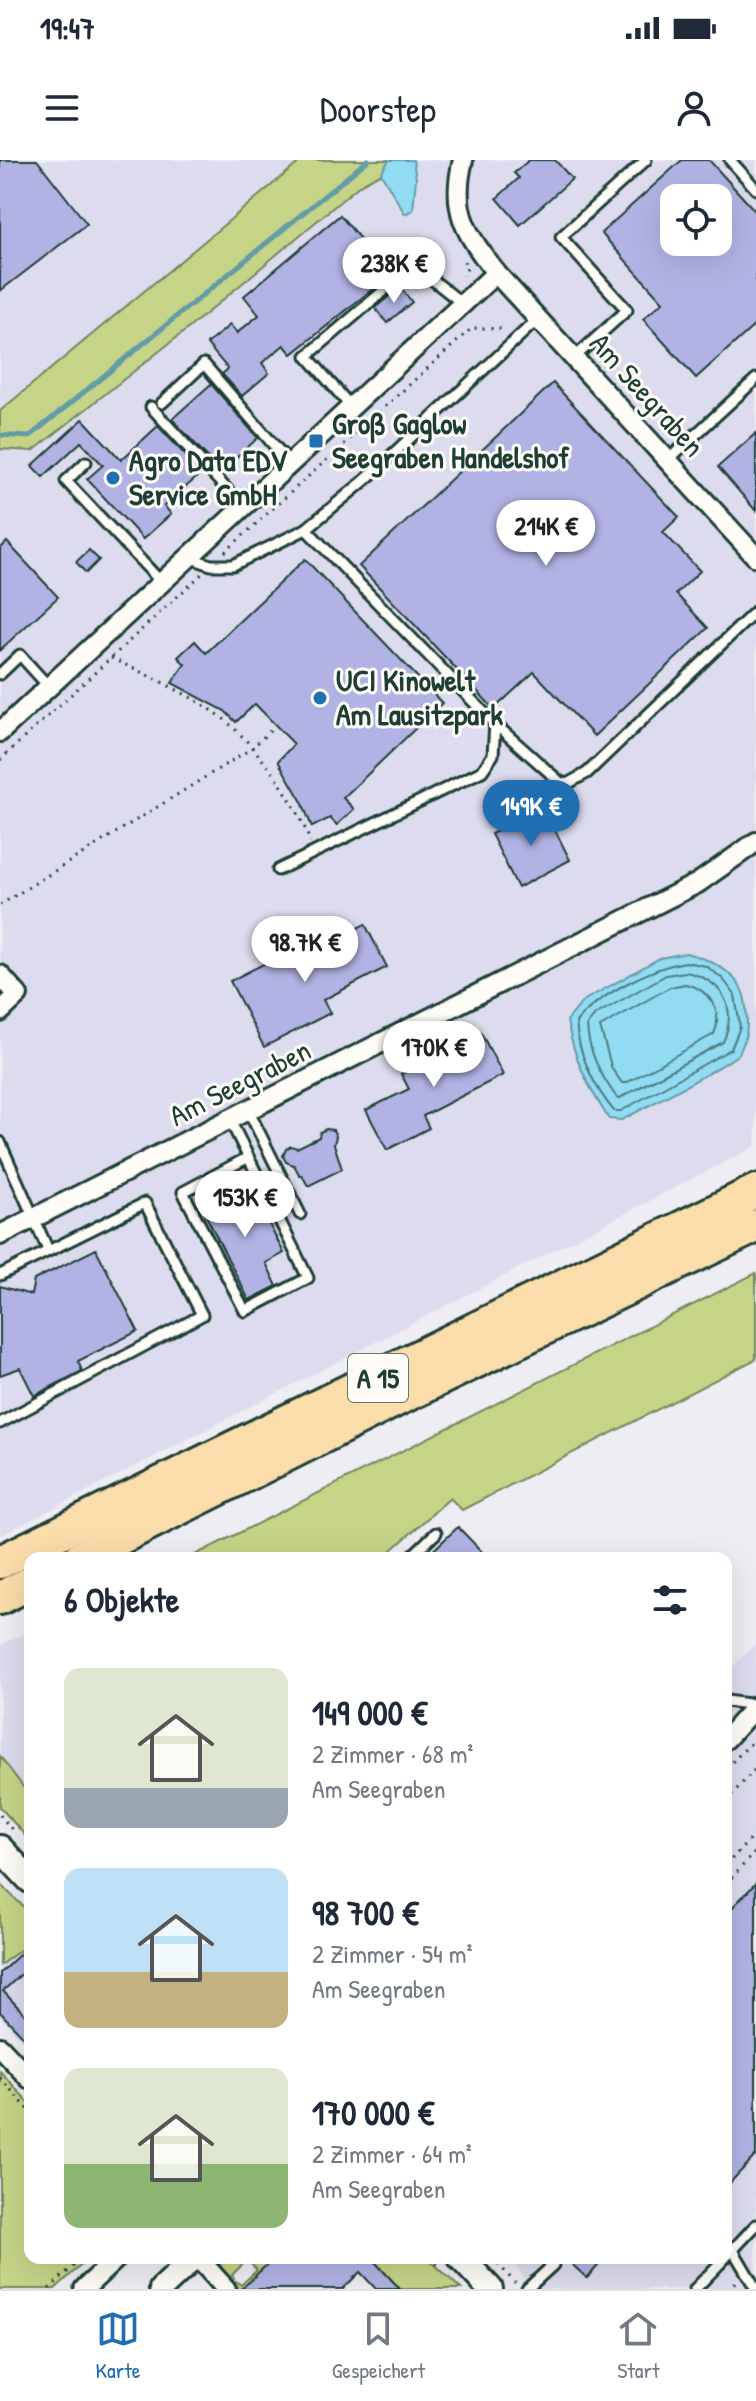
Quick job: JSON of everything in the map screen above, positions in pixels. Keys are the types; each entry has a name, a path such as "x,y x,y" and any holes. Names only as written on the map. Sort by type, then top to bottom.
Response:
{"highway":[{"name":"A 15","path":"0,1562 756,1191"},
{"name":"A 15","path":"92,1552 396,1400 756,1226"},
{"path":"0,1598 24,1586"}],"main road":[{"path":"0,1848 24,1874"},
{"path":"467,2264 490,2289"}],"street":[{"name":"Am Seegraben","path":"463,160 458,208 466,233 533,324 575,357 756,557"},
{"path":"0,732 496,273"},
{"name":"Am Seegraben","path":"0,1235 698,883 756,842"},
{"path":"0,975 18,995 0,1012"},
{"path":"732,1730 750,1705"},
{"path":"0,2047 24,2073"},
{"path":"84,2289 111,2264"},
{"path":"161,2289 189,2264"},
{"path":"202,2264 226,2289"}],"lane":[{"path":"575,357 627,310 561,237 646,160"},
{"path":"730,160 756,189"},
{"path":"352,408 307,356 414,265 463,304"},
{"path":"191,558 211,565 233,565 306,529 364,481 533,324"},
{"path":"162,403 204,364 291,465"},
{"path":"668,460 756,379"},
{"path":"151,407 244,508"},
{"path":"86,462 66,481 163,584"},
{"path":"306,529 495,724 560,782 567,784 587,773 756,611"},
{"path":"0,674 20,655 49,687"},
{"path":"278,870 482,771 493,755 495,724"},
{"path":"248,1110 300,1214"},
{"path":"230,1120 308,1278 245,1311 183,1192 247,1158"},
{"path":"0,1142 48,1250"},
{"path":"0,1275 145,1203 202,1315 0,1423"},
{"path":"416,1552 436,1533"},
{"path":"732,2251 756,2225"},
{"path":"732,2260 756,2289"},
{"path":"695,2289 719,2264"},
{"path":"524,2289 553,2265"}],"path":[{"path":"0,760 472,328 533,324"},
{"path":"111,658 219,715 252,748 285,791 303,819 313,853"},
{"path":"0,905 252,748 273,728"},
{"path":"732,1762 756,1738"},
{"path":"732,1794 756,1768"},
{"path":"732,1859 756,1833"},
{"path":"732,1877 756,1851"},
{"path":"0,2078 24,2104"},
{"path":"49,2289 76,2264"},
{"path":"499,2264 524,2289"}],"shaded area":[{"path":"0,160 302,160 0,411"},
{"path":"406,160 756,160 756,1146 0,1536 0,449 33,450 190,327 361,184"},
{"path":"24,1634 24,1788 0,1756 0,1645"},
{"path":"756,1643 756,2289 534,2289 513,2264 732,2264 732,1668"},
{"path":"24,1946 24,2042 0,2016 0,1965"}],"green space":[{"path":"302,160 406,160 361,184 190,327 33,451 0,449 0,411"},
{"path":"756,1273 756,1359 462,1510 450,1498 390,1552 201,1552"},
{"path":"0,1756 24,1788 24,1834 0,1807"},
{"path":"0,1884 24,1907 24,1947 0,1965"},
{"path":"0,2071 24,2097 24,2264 82,2264 55,2289 0,2289"},
{"path":"220,2264 243,2264 232,2275 234,2278 230,2282 221,2273"},
{"path":"251,2264 270,2264 253,2289 237,2289 233,2285 236,2281 241,2285 257,2270"},
{"path":"377,2264 434,2264 461,2289 400,2289"}],"water":[{"path":"389,160 413,160 416,178 413,210 405,214 381,173"},
{"path":"686,953 714,963 730,975 742,990 747,1014 746,1034 739,1053 622,1120 609,1119 583,1072 567,1021 583,1001 660,958"}],"building":[{"path":"0,160 37,160 87,224 0,291"},
{"path":"529,160 555,160 572,179 520,225 497,198 519,178 514,173"},
{"path":"682,160 709,160 731,184 660,184 660,256 732,256 732,185 756,212 756,324 696,378 643,319 663,302 601,233"},
{"path":"340,215 390,275 292,354 284,345 262,363 269,373 242,396 222,374 228,369 207,344 230,325 237,333 259,315 244,296"},
{"path":"400,287 412,302 387,323 375,308"},
{"path":"553,383 679,517 663,532 700,571 676,594 708,628 594,736 534,672 494,709 359,566"},
{"path":"211,384 258,438 224,468 216,460 213,463 172,419"},
{"path":"83,419 121,460 158,426 202,473 164,506 171,514 143,539 87,479 103,465 81,442 43,477 32,466"},
{"path":"756,433 756,511 718,467"},
{"path":"7,542 58,597 0,650 0,549"},
{"path":"89,550 99,560 86,573 76,562"},
{"name":"UCI Kinowelt Am Lausitzpark","path":"305,559 442,703 343,798 354,809 337,825 330,818 312,827 302,802 278,761 294,744 255,704 236,722 225,711 172,683 185,664 178,657 195,641 206,653"},
{"path":"544,808 570,860 518,888 491,834"},
{"path":"365,924 387,967 323,1000 330,1013 264,1047 230,981 297,947 302,957"},
{"path":"481,1033 503,1075 423,1116 429,1128 387,1150 366,1110 409,1089 401,1074"},
{"path":"333,1130 336,1136 334,1144 342,1169 308,1186 294,1165 286,1162 283,1156 286,1149 291,1146 297,1148 319,1137 320,1132"},
{"path":"245,1185 250,1187 284,1253 266,1263 277,1286 249,1300 204,1212 206,1205"},
{"path":"96,1249 138,1331 78,1361 82,1371 34,1396 20,1368 0,1375 0,1286 31,1295 34,1280"},
{"path":"458,1527 482,1552 431,1552"},
{"path":"756,1883 756,2155 732,2181 732,1908"},
{"path":"21,1953 24,1972 3,1991 24,2014 24,2038 0,2012 0,1973"},
{"path":"268,2264 377,2264 400,2289 376,2289 360,2272 343,2289 241,2289"},
{"path":"572,2264 600,2264 587,2278"}],"waterway":[{"path":"0,435 29,437 368,160"}],"place":[{"name":"Groß Gaglow Seegraben Handelshof","path":"316,441"},
{"name":"Agro Data EDV Service GmbH","path":"113,478"},
{"name":"UCI Kinowelt Am Lausitzpark","path":"320,698"}]}
